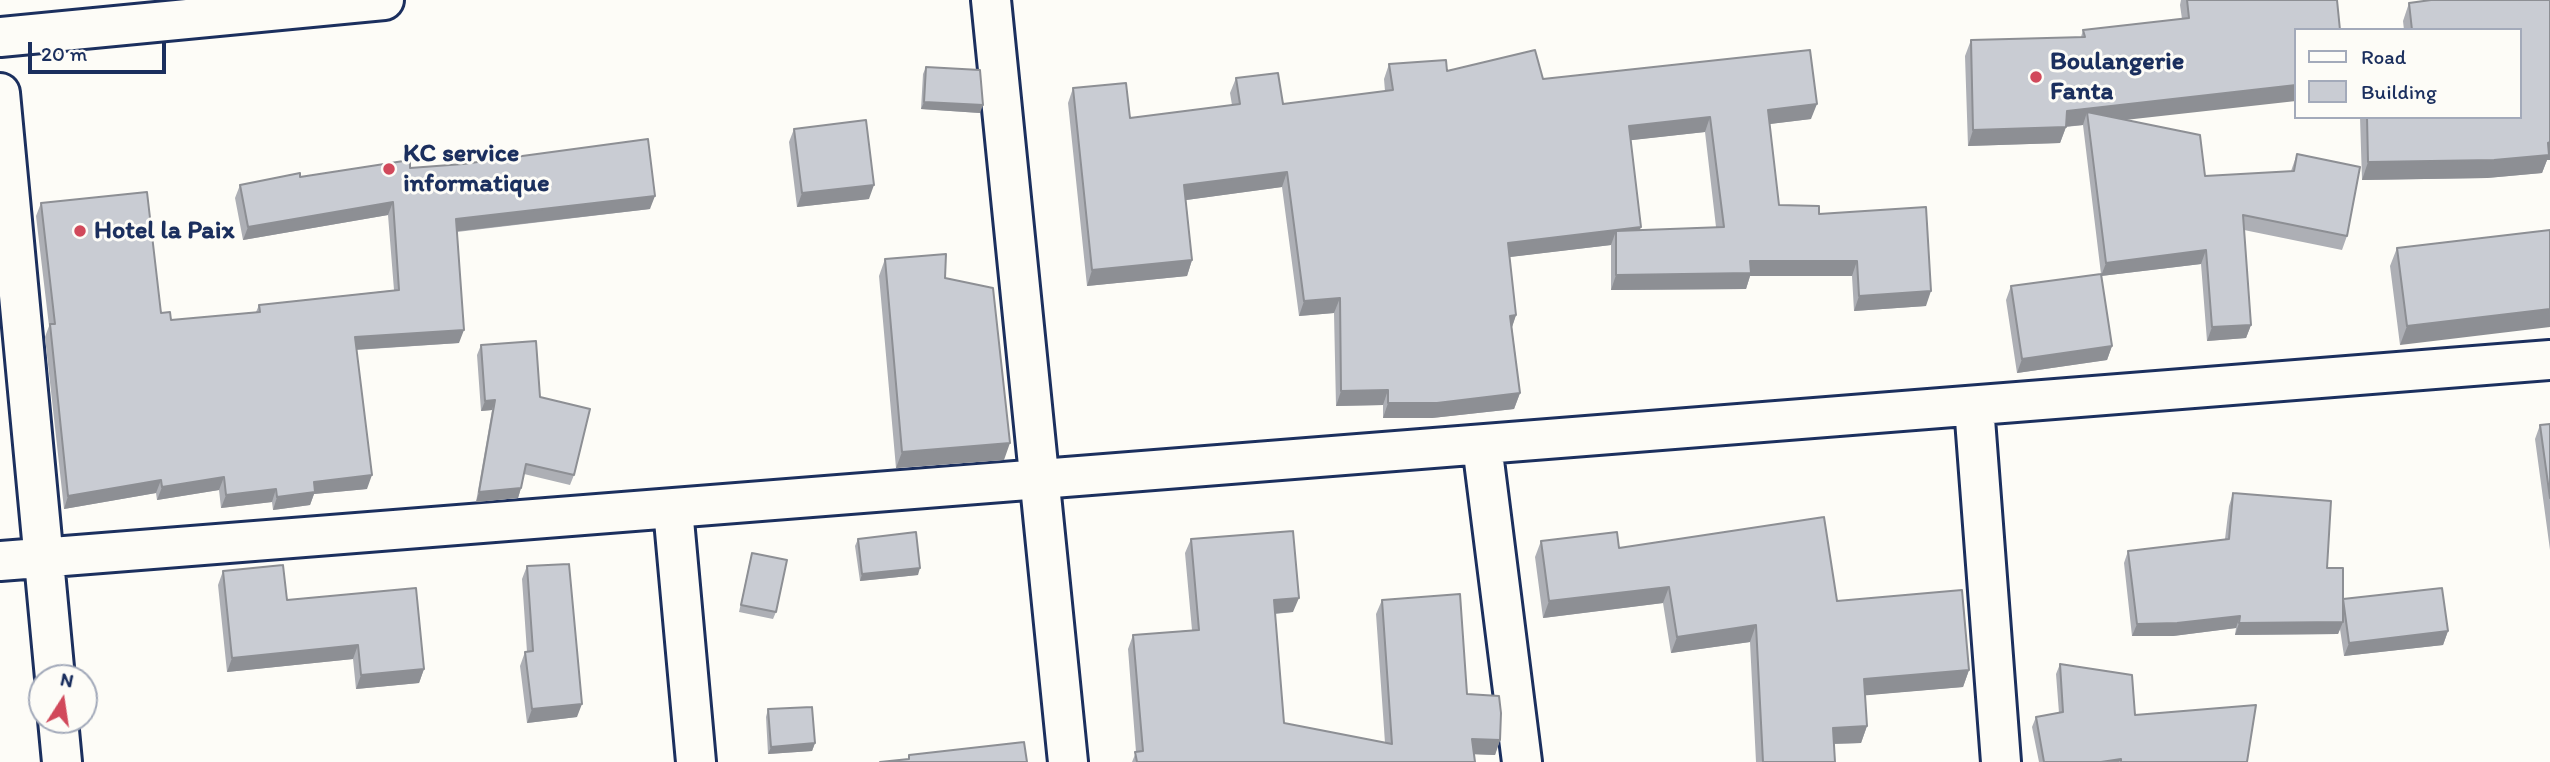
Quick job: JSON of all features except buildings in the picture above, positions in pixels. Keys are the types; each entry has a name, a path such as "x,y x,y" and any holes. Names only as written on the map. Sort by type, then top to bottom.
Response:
{"street":[{"path":"0,37 384,0"},
{"path":"991,0 1068,762"},
{"path":"0,93 54,664"},
{"path":"0,561 2550,360"},
{"path":"1974,406 2001,762"},
{"path":"1482,445 1522,762"},
{"path":"673,509 696,762"},
{"path":"59,734 62,762"}],"place":[{"name":"Boulangerie Fanta","path":"2036,77"},
{"name":"KC service informatique","path":"389,169"},
{"name":"Hotel la Paix","path":"80,231"}]}
